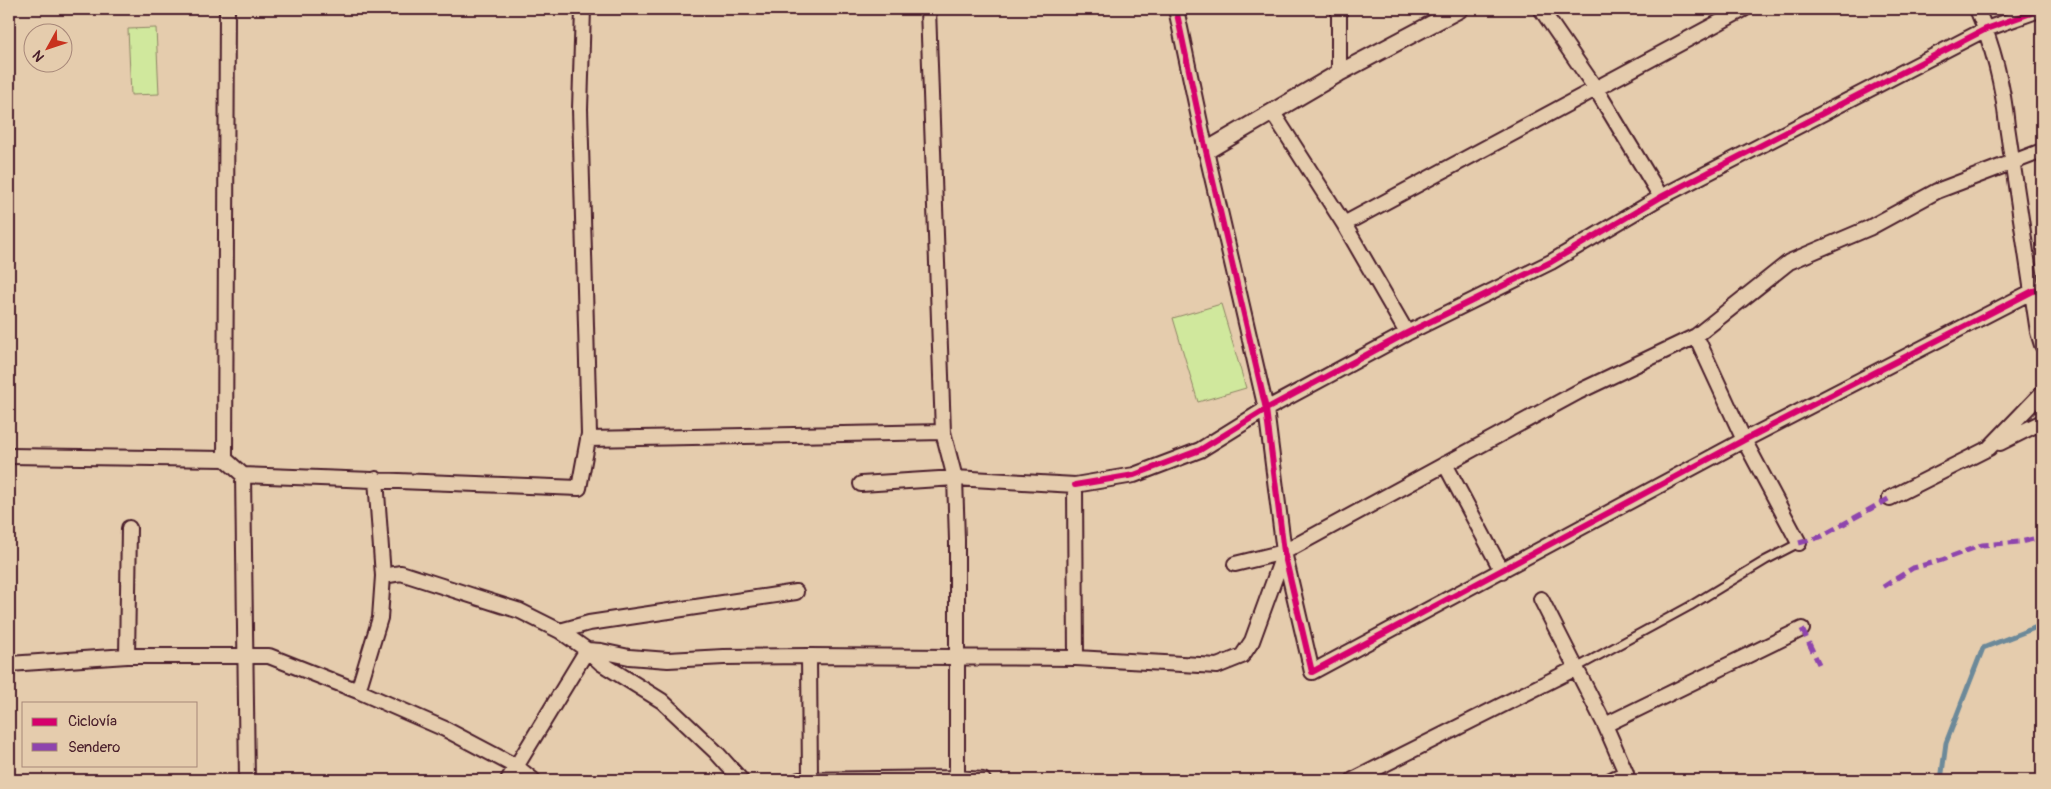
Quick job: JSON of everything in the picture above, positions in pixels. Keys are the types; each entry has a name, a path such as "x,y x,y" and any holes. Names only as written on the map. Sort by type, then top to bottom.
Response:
{"street":[{"path":"225,459 227,9"},
{"path":"9,456 225,459 243,476 376,479 579,488 588,438 580,109 583,9"},
{"path":"928,9 943,432 955,478 958,658 957,779"},
{"path":"1176,9 1206,151 1266,409 1284,552 1312,672 1744,440 2037,290"},
{"path":"1339,9 1339,73"},
{"path":"1206,151 1339,73 1460,9"},
{"path":"1541,9 1596,89 1661,197"},
{"path":"1344,224 1744,9"},
{"path":"1977,9 1986,29 2004,97 2013,162 2037,290 2038,332 2042,345"},
{"path":"861,484 955,478 1075,485 1134,475 1200,450 1266,409 1407,333 1550,262 1661,197 1986,29 2042,9"},
{"path":"1273,113 1344,224 1407,333"},
{"path":"1235,564 1284,552 1578,392 1696,336 1789,262 1869,228 1937,191 2042,152"},
{"path":"1696,336 1744,440 1799,543"},
{"path":"1989,448 2042,393"},
{"path":"1890,498 2042,422"},
{"path":"588,438 943,432"},
{"path":"1445,464 1502,571"},
{"path":"243,476 247,656 247,780"},
{"path":"358,691 380,618 383,576 376,479"},
{"path":"1075,485 1076,658"},
{"path":"127,656 129,528"},
{"path":"587,650 629,657 668,660 809,656 1076,658 1217,666 1242,656 1252,641 1284,552"},
{"path":"383,576 401,573 520,611 560,631 587,650 600,664 662,701 716,752 741,780"},
{"path":"560,631 589,624 796,592"},
{"path":"1541,598 1605,725 1626,772 1611,780"},
{"path":"1605,725 1802,629"},
{"path":"508,780 587,650"},
{"path":"9,664 127,656 269,656 358,691 445,729 517,767 533,780"},
{"path":"809,656 810,780"},
{"path":"1353,780 1576,668"},
{"path":"799,780 982,780"}],"lane":[{"path":"1576,668 1690,606 1766,560 1799,543"}],"green space":[{"path":"156,28 159,94 131,95 128,29"},
{"path":"1221,304 1246,388 1198,402 1173,318"}],"waterway":[{"path":"1941,780 1946,743 1983,648 2042,625"}],"marked path":[{"path":"1799,543 1820,537 1890,498"},
{"path":"1883,587 1913,568 1942,560 1982,545 2020,542 2042,537"},
{"path":"1802,629 1819,664"}],"cycle path":[{"path":"1176,9 1206,151 1266,409 1284,552 1312,672 1744,440 2033,291 2042,289"},
{"path":"1075,485 1134,475 1200,450 1266,409 1407,333 1551,262 1661,197 1986,29 2042,9"}]}
